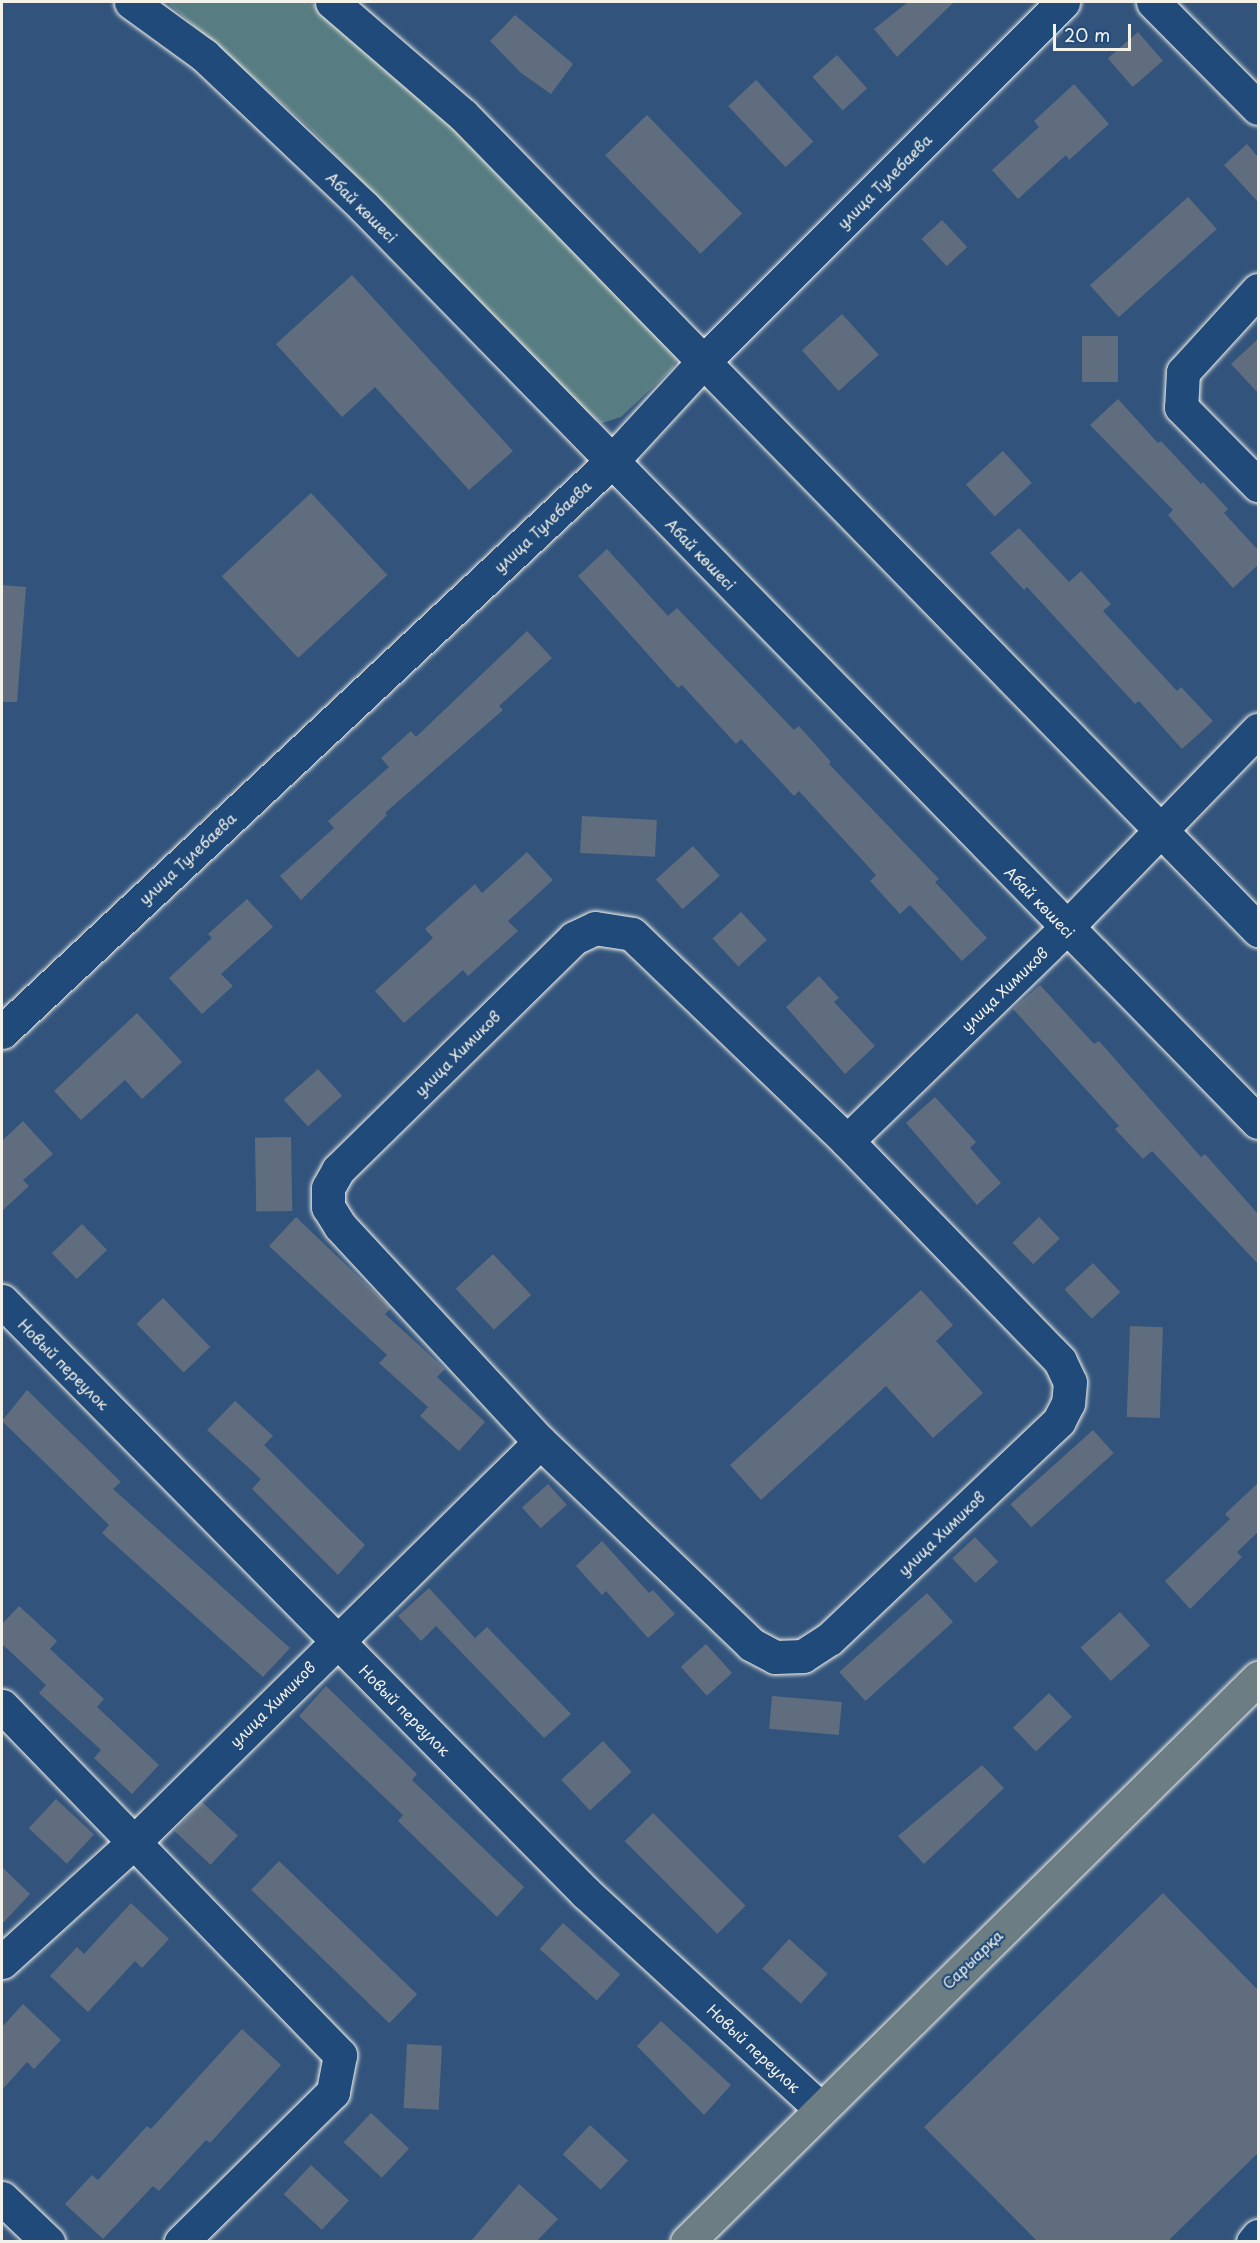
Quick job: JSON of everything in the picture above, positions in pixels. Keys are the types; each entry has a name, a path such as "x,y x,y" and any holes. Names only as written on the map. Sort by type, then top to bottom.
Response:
{"main road":[{"name":"Сарыарқа","path":"687,2241 1258,1678"}],"street":[{"name":"Абай көшесі","path":"131,2 204,55 356,199 1258,1122"},
{"path":"332,2 463,115 1258,930"},
{"name":"улица Тулебаева","path":"2,1032 611,462 704,361 1063,2"},
{"path":"1153,2 1258,108"},
{"path":"1258,290 1183,372 1181,407 1258,485"},
{"name":"улица Химиков","path":"847,1141 1066,928 1258,730"},
{"name":"улица Химиков","path":"595,928 632,934 847,1141 1060,1361 1070,1382 1068,1403 1059,1421 829,1640 803,1656 775,1657 751,1644 540,1442 340,1226 328,1207 328,1188 338,1170 574,938 595,928"},
{"name":"Новый переулок","path":"2,1301 586,1893 820,2109"},
{"name":"улица Химиков","path":"2,1962 134,1842 336,1640 540,1442"},
{"path":"2,1706 340,2055 333,2092 181,2241"},
{"path":"2,2198 48,2241"},
{"path":"1253,2241 1258,2236"}],"green space":[{"path":"167,2 311,2 493,154 678,357 672,369 621,417 602,423 579,408 309,127"}],"building":[{"path":"908,2 954,2 897,57 874,29"},
{"path":"515,15 573,64 551,94 521,73 490,41"},
{"path":"1138,32 1163,61 1133,87 1108,58"},
{"path":"837,55 867,88 843,111 812,77"},
{"path":"756,80 813,141 785,167 728,106"},
{"path":"1074,84 1109,124 1069,160 1066,155 1018,199 992,170 1039,127 1034,121"},
{"path":"647,115 742,214 700,254 605,155"},
{"path":"1247,144 1258,157 1258,202 1224,165"},
{"path":"1188,197 1217,229 1119,317 1090,285"},
{"path":"942,220 967,247 947,266 922,239"},
{"path":"352,275 513,451 469,490 375,387 342,417 276,344"},
{"path":"842,314 879,355 839,391 802,350"},
{"path":"1082,336 1118,336 1118,382 1082,382"},
{"path":"1258,339 1258,393 1231,364"},
{"path":"1118,399 1158,443 1161,441 1201,484 1203,482 1228,509 1224,513 1258,550 1258,565 1233,588 1168,515 1173,510 1090,425"},
{"path":"1003,451 1032,483 995,516 966,484"},
{"path":"311,493 387,575 298,658 222,576"},
{"path":"1019,528 1069,582 1081,571 1111,604 1103,611 1177,691 1181,687 1213,721 1182,749 1139,701 1135,704 1027,587 1024,590 990,553"},
{"path":"607,549 668,616 677,608 794,730 799,726 831,762 829,764 939,879 935,882 987,938 962,961 910,905 900,914 870,881 876,875 799,791 794,796 741,739 736,744 682,685 678,688 578,576"},
{"path":"2,585 26,587 17,702 2,702"},
{"path":"527,631 552,658 499,706 503,710 385,813 387,815 301,900 280,876 334,828 328,821 389,767 381,758 411,731 416,737"},
{"path":"582,816 657,820 655,857 580,853"},
{"path":"693,846 720,876 683,909 656,879"},
{"path":"527,852 553,880 508,921 518,931 468,976 463,970 404,1023 375,991 433,938 425,929 475,884 482,893"},
{"path":"247,899 273,927 221,974 233,986 202,1014 169,978 212,938 208,934"},
{"path":"741,912 767,940 738,966 712,939"},
{"path":"819,976 839,998 834,1002 875,1046 845,1074 786,1007"},
{"path":"1040,985 1094,1044 1099,1041 1201,1157 1205,1154 1258,1214 1258,1264 1152,1151 1143,1159 1115,1129 1119,1126 1013,1009"},
{"path":"137,1013 182,1062 142,1099 125,1080 81,1120 54,1091"},
{"path":"318,1069 342,1096 308,1127 284,1100"},
{"path":"935,1097 976,1142 970,1148 1001,1183 977,1205 906,1123"},
{"path":"23,1121 53,1154 23,1180 29,1186 2,1211 2,1141"},
{"path":"291,1137 292,1211 256,1212 255,1138"},
{"path":"296,1217 391,1308 385,1314 445,1369 437,1377 485,1422 459,1451 420,1416 428,1407 379,1363 387,1355 269,1246"},
{"path":"1039,1217 1060,1239 1033,1264 1012,1243"},
{"path":"82,1224 107,1250 77,1279 52,1253"},
{"path":"493,1254 531,1295 494,1330 456,1289"},
{"path":"1093,1263 1120,1292 1092,1319 1064,1290"},
{"path":"921,1290 953,1325 936,1341 983,1393 933,1438 886,1386 761,1500 730,1465"},
{"path":"163,1298 210,1347 184,1373 136,1324"},
{"path":"1130,1326 1163,1327 1160,1418 1127,1417"},
{"path":"27,1390 121,1482 113,1489 290,1648 263,1677 102,1533 109,1525 2,1421"},
{"path":"235,1401 273,1436 264,1445 365,1545 338,1575 252,1489 261,1479 207,1430"},
{"path":"1093,1430 1114,1453 1031,1527 1011,1504"},
{"path":"1258,1483 1258,1532 1237,1552 1242,1557 1190,1609 1165,1581 1230,1519 1225,1514"},
{"path":"548,1484 567,1505 541,1528 522,1507"},
{"path":"975,1537 998,1562 976,1583 952,1558"},
{"path":"602,1541 649,1593 653,1590 675,1614 648,1638 606,1591 602,1595 576,1566"},
{"path":"429,1588 475,1638 487,1627 571,1714 544,1738 436,1626 421,1641 398,1616"},
{"path":"927,1593 953,1622 865,1701 839,1672"},
{"path":"19,1606 57,1641 50,1649 104,1699 97,1707 159,1765 132,1794 94,1758 101,1750 39,1693 46,1685 2,1644 2,1624"},
{"path":"1120,1612 1150,1645 1111,1681 1081,1647"},
{"path":"706,1644 732,1673 707,1696 681,1667"},
{"path":"326,1686 417,1774 412,1780 524,1887 497,1917 398,1821 403,1815 299,1716"},
{"path":"1049,1693 1072,1717 1036,1751 1013,1728"},
{"path":"772,1696 842,1702 839,1735 769,1729"},
{"path":"603,1741 632,1772 590,1811 561,1780"},
{"path":"982,1765 1004,1788 924,1864 898,1836"},
{"path":"56,1799 94,1834 67,1864 29,1828"},
{"path":"202,1802 238,1835 211,1865 175,1831"},
{"path":"653,1813 746,1906 717,1934 625,1841"},
{"path":"279,1861 417,1994 389,2023 251,1890"},
{"path":"2,1867 30,1894 2,1924"},
{"path":"1163,1893 1258,1990 1258,2153 1168,2241 1037,2241 924,2127"},
{"path":"131,1903 169,1939 142,1968 135,1961 88,2012 50,1976 77,1947 84,1954"},
{"path":"563,1923 620,1975 597,2001 540,1949"},
{"path":"789,1939 828,1974 801,2004 762,1969"},
{"path":"23,2004 61,2040 34,2069 27,2062 2,2090 2,2027"},
{"path":"661,2021 731,2085 704,2115 637,2046"},
{"path":"242,2029 281,2065 210,2143 206,2140 159,2191 153,2186 103,2239 65,2204 92,2175 98,2180 147,2126 151,2129"},
{"path":"407,2044 442,2046 439,2110 404,2108"},
{"path":"371,2113 409,2148 382,2178 344,2142"},
{"path":"590,2125 628,2160 601,2190 563,2154"},
{"path":"311,2165 349,2200 322,2230 284,2194"},
{"path":"519,2184 558,2219 537,2241 471,2241"}]}
